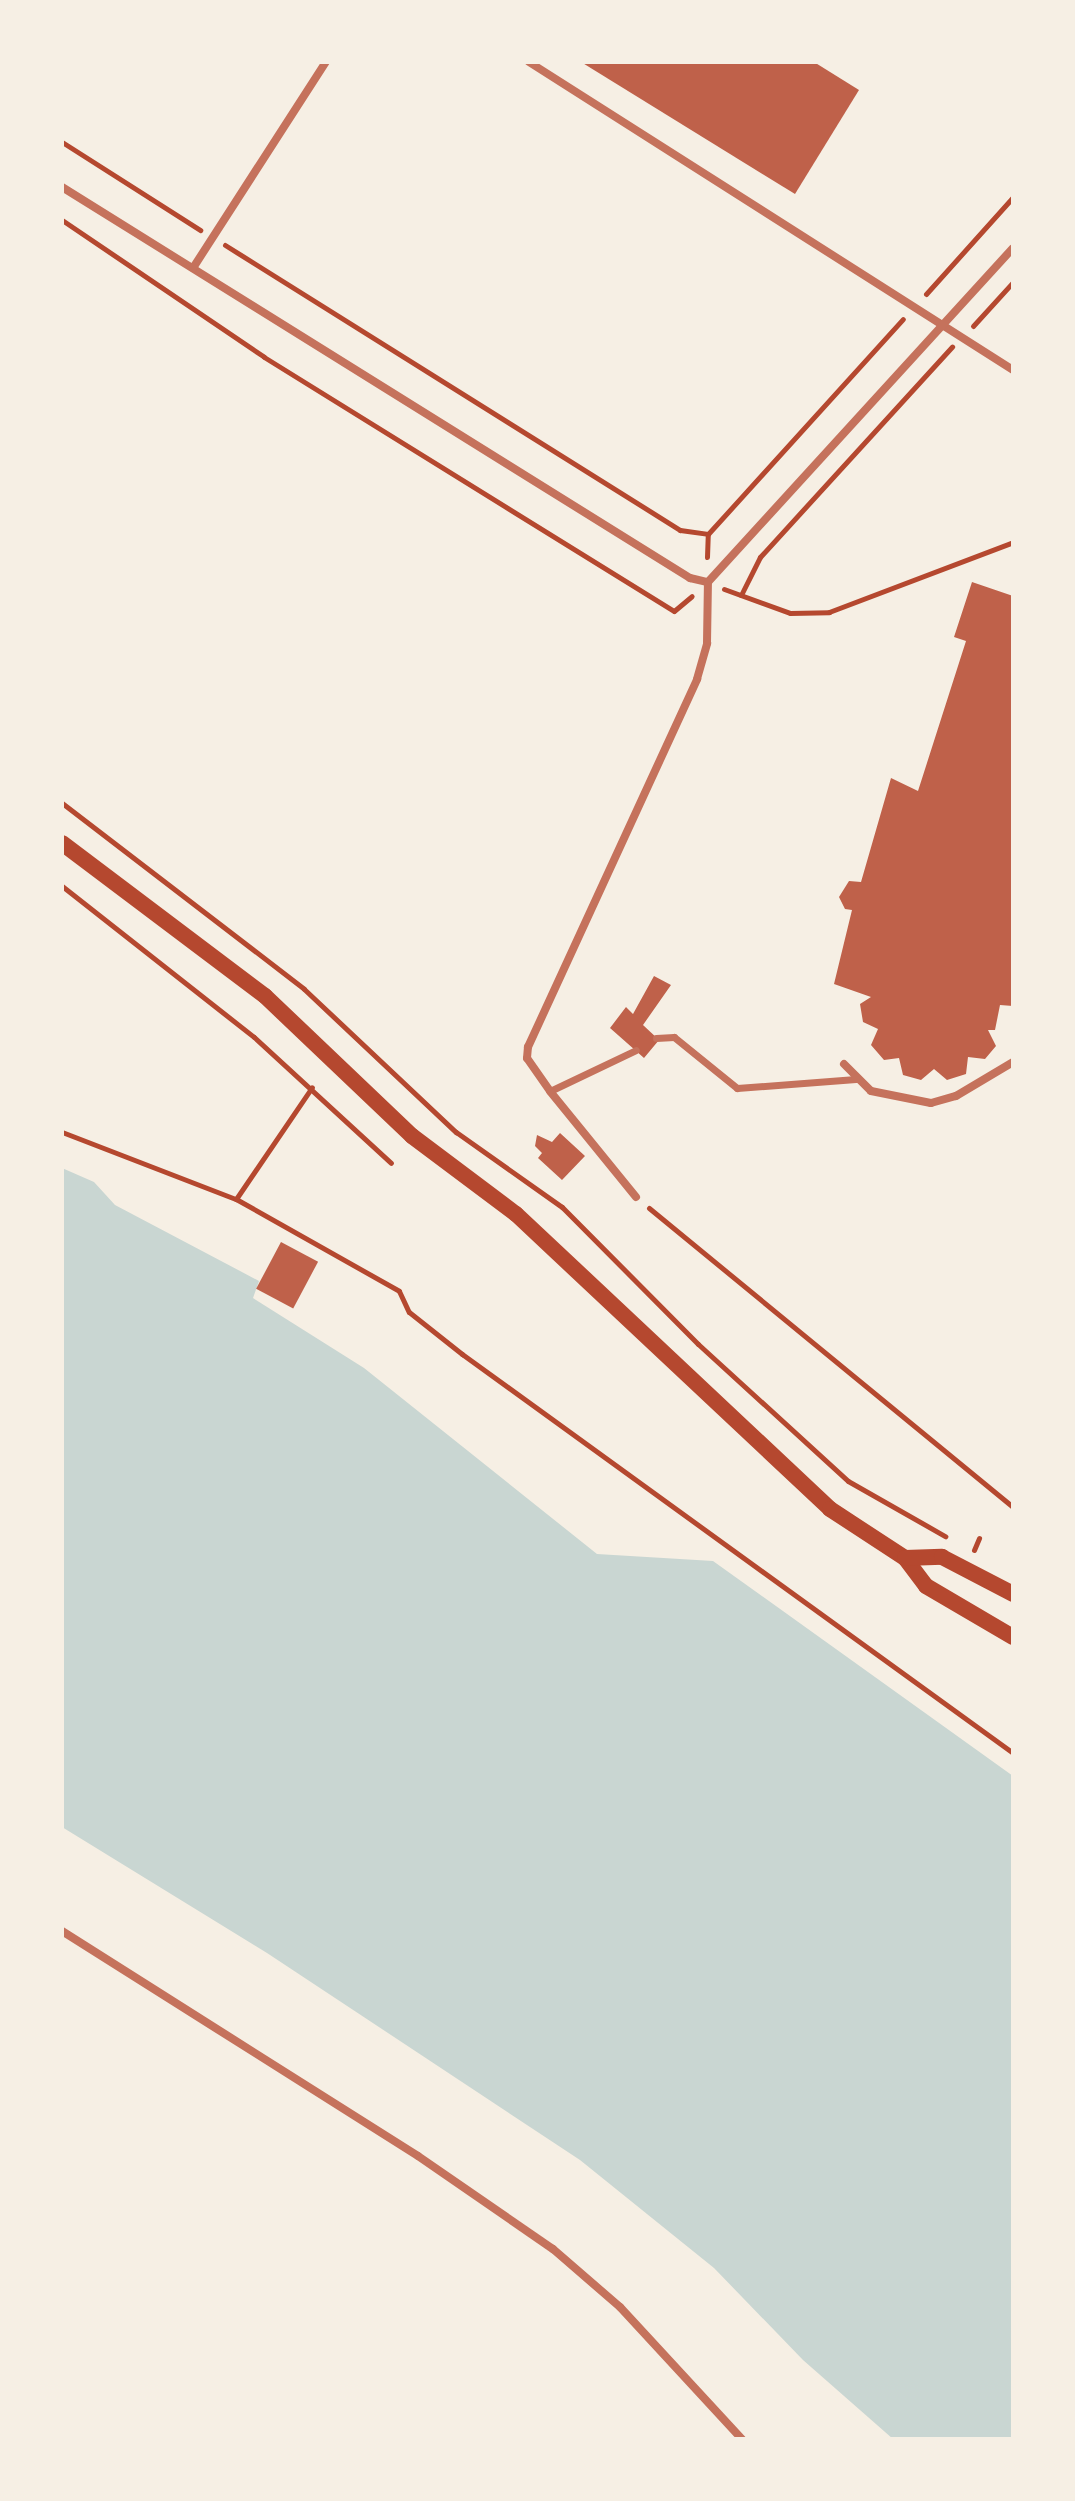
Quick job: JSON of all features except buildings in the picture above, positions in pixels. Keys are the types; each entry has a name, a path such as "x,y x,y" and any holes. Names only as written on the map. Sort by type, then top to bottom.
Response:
{"main road":[{"path":"62,843 265,996 412,1136 547,1241 830,1509 905,1558 926,1586 1013,1637"},
{"path":"905,1558 942,1557 1013,1594"}],"street":[{"path":"193,268 326,62"},
{"path":"529,62 1013,370"},
{"path":"62,187 690,578 708,582"},
{"path":"636,1197 550,1091 527,1058 528,1047 697,679 707,643 708,582 1013,248"},
{"path":"656,1038 674,1037 737,1088 856,1079"},
{"path":"550,1091 636,1050"},
{"path":"844,1064 856,1079 890,1098 931,1103 956,1096 1013,1062"},
{"path":"62,1931 418,2156 553,2249 620,2307 742,2439"}],"path":[{"path":"62,142 201,231"},
{"path":"925,294 1013,197"},
{"path":"62,220 277,365 674,611 708,582 708,534 902,319"},
{"path":"222,243 680,530 708,534"},
{"path":"978,320 1013,282"},
{"path":"741,595 760,557 945,355"},
{"path":"708,582 790,613 829,612 1013,542"},
{"path":"62,803 304,989 456,1132 562,1207 698,1344 848,1481 949,1538"},
{"path":"62,886 312,1087 391,1163"},
{"path":"236,1199 312,1087"},
{"path":"62,1132 236,1199 399,1291 409,1312 462,1354 1013,1753"},
{"path":"636,1197 1013,1507"},
{"path":"974,1550 979,1538"},
{"path":"962,1544 984,1555"}],"shaded area":[{"path":"62,1168 94,1182 115,1205 259,1281 253,1298 364,1368 597,1554 713,1561 1013,1776 1013,2439 893,2439 803,2360 714,2268 580,2160 267,1953 62,1827"}]}
